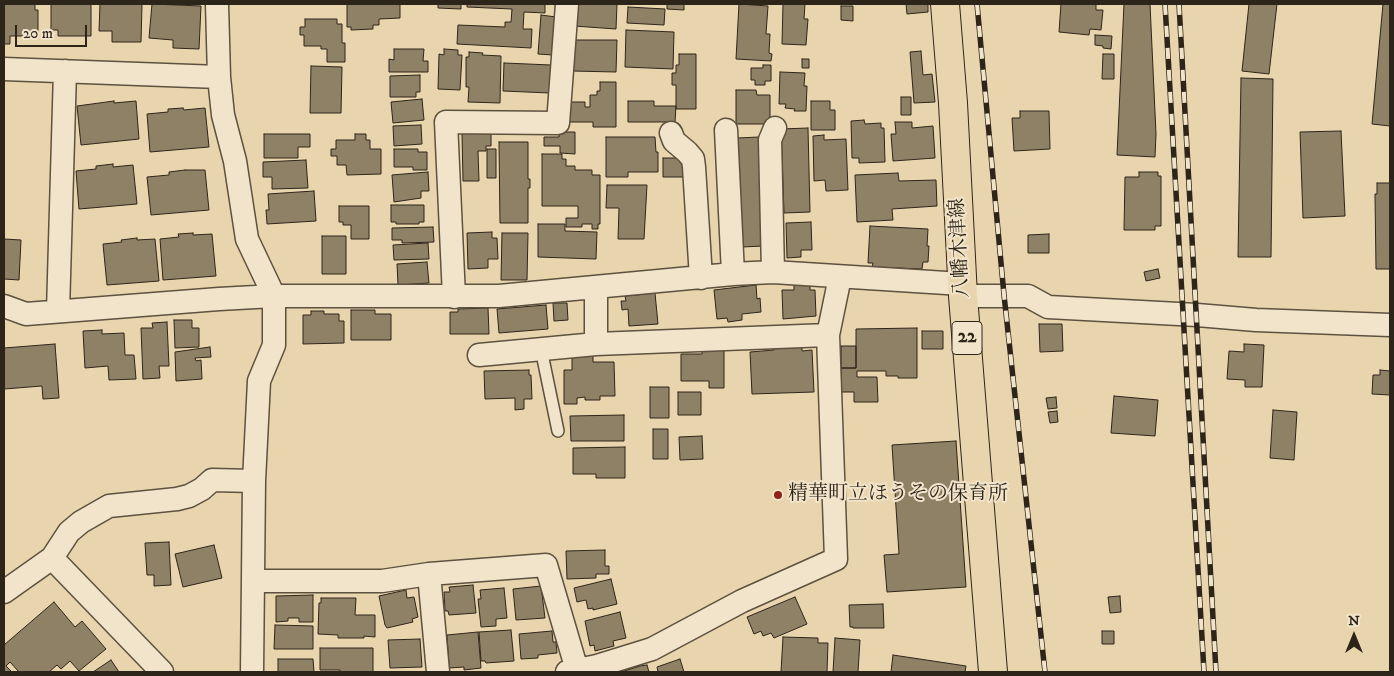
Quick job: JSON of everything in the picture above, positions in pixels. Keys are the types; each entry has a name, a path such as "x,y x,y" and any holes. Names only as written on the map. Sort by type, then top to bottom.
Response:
{"main road":[{"name":"八幡木津線","path":"945,4 953,103 963,290 993,672"}],"street":[{"path":"217,4 219,77 223,115 235,161 247,239 274,296 274,345 259,381 254,481 252,672"},
{"path":"454,296 446,122 558,123 567,4"},
{"path":"4,69 219,77"},
{"path":"58,311 65,71"},
{"path":"773,272 770,140 775,128"},
{"path":"726,130 733,274"},
{"path":"671,133 674,141 693,159 701,278"},
{"path":"4,306 26,314 274,296 499,296 773,272 1028,296 1048,308 1197,315 1256,320 1390,325"},
{"path":"253,581 382,581 428,574 546,565 572,671 652,649 742,601 836,559 828,334 840,277"},
{"path":"596,288 596,344"},
{"path":"479,355 596,344 828,334"},
{"path":"4,592 52,558 69,532 81,522 109,506 189,496 202,489 212,480 254,481"},
{"path":"52,558 162,672"},
{"path":"428,574 438,672"}],"lane":[{"path":"541,350 558,431"}],"building":[{"path":"4,4 35,4 35,10 38,10 38,36 10,36 10,44 4,44"},
{"path":"51,4 91,4 91,36 58,36 58,30 51,30"},
{"path":"100,4 142,4 141,42 112,42 112,31 99,31"},
{"path":"152,4 201,6 199,49 173,48 173,40 149,38"},
{"path":"347,4 400,4 400,18 379,19 379,25 373,25 373,29 351,30 351,27 347,27"},
{"path":"438,4 461,4 461,9 438,8"},
{"path":"467,4 545,4 545,13 524,12 523,29 532,29 531,48 457,44 458,25 505,27 505,22 511,22 512,9 467,7"},
{"path":"575,4 617,4 616,29 574,26"},
{"path":"667,4 684,4 684,10 667,9"},
{"path":"739,4 768,6 766,34 770,34 769,53 772,54 771,61 736,59"},
{"path":"783,4 805,4 804,19 808,19 806,45 782,44"},
{"path":"906,4 928,4 928,12 907,14"},
{"path":"1061,4 1096,4 1096,10 1103,10 1101,30 1090,29 1089,35 1059,32"},
{"path":"1124,4 1150,4 1156,134 1155,157 1117,155"},
{"path":"1249,4 1277,4 1269,74 1242,71"},
{"path":"1383,4 1390,4 1390,126 1372,124"},
{"path":"841,6 853,6 853,21 841,20"},
{"path":"628,7 665,9 664,25 627,23"},
{"path":"541,15 556,17 553,55 538,54"},
{"path":"305,19 337,19 337,24 342,24 345,62 327,62 327,49 321,49 321,46 304,46 304,35 300,35 300,27 305,27"},
{"path":"626,30 674,32 673,69 625,67"},
{"path":"1095,35 1112,36 1111,49 1095,45"},
{"path":"572,40 617,40 616,72 572,71"},
{"path":"394,49 424,49 423,61 428,61 428,72 389,72 389,59 394,60"},
{"path":"444,49 458,50 458,55 462,55 460,90 438,89 439,54 444,55"},
{"path":"921,51 923,75 932,74 935,102 914,103 910,52"},
{"path":"469,52 501,56 500,103 468,102 469,87 466,87 466,57 469,57"},
{"path":"679,54 696,54 696,109 676,109 676,85 672,85 672,73 676,73 676,65 679,65"},
{"path":"1103,54 1114,54 1114,79 1102,79"},
{"path":"802,59 809,59 809,68 802,68"},
{"path":"504,63 551,65 550,93 503,91"},
{"path":"763,65 771,65 771,81 765,81 765,85 755,85 755,80 751,80 751,68 763,68"},
{"path":"311,66 342,67 341,113 310,113"},
{"path":"780,72 805,73 804,86 807,86 806,111 794,111 795,109 785,108 786,104 779,104"},
{"path":"420,75 420,92 416,92 416,97 390,97 390,76"},
{"path":"1241,78 1273,79 1271,257 1238,257"},
{"path":"600,82 616,82 616,127 593,127 593,122 568,122 568,102 585,102 585,107 590,107 590,95 597,95 597,91 600,91"},
{"path":"736,90 756,90 757,95 770,95 770,124 736,124"},
{"path":"901,97 911,97 911,115 901,115"},
{"path":"422,99 424,120 393,123 391,102"},
{"path":"114,101 114,103 136,101 139,139 81,145 77,106"},
{"path":"628,101 654,101 654,106 676,106 675,122 628,122"},
{"path":"811,101 830,101 830,110 835,110 835,130 811,130"},
{"path":"183,108 184,110 205,108 209,147 150,152 147,114"},
{"path":"1020,111 1049,111 1050,149 1014,151 1012,118 1020,118"},
{"path":"864,120 865,124 881,123 881,128 884,128 885,162 859,163 859,158 852,158 851,121"},
{"path":"895,122 912,122 912,128 933,126 935,158 893,161 891,134 896,134"},
{"path":"421,125 422,144 394,146 393,126"},
{"path":"808,128 810,212 784,213 781,129"},
{"path":"1341,131 1345,216 1303,218 1300,132"},
{"path":"559,132 575,132 575,154 560,153 560,146 544,146 544,137 559,137"},
{"path":"462,133 491,133 491,146 486,146 486,151 478,151 479,181 463,181"},
{"path":"264,134 310,134 310,147 298,147 298,158 264,158"},
{"path":"355,134 366,134 366,140 370,140 370,149 381,149 381,174 347,175 346,165 337,165 337,156 331,156 331,149 336,149 336,140 355,140"},
{"path":"824,135 824,140 846,139 848,190 826,191 825,180 814,181 813,136"},
{"path":"606,137 655,137 656,152 658,152 658,172 628,172 628,177 606,177"},
{"path":"759,137 763,246 742,247 738,138"},
{"path":"499,142 528,142 528,179 530,179 530,188 528,188 528,223 500,223"},
{"path":"394,149 418,149 418,152 427,152 427,170 413,170 413,167 394,167"},
{"path":"487,149 496,149 496,178 487,178"},
{"path":"542,154 562,154 562,159 566,159 566,166 575,166 575,170 592,170 592,175 600,175 600,224 598,224 598,229 592,229 592,224 582,224 582,227 566,227 566,218 578,218 578,206 542,206"},
{"path":"663,158 683,158 683,177 663,177"},
{"path":"306,160 308,188 272,189 272,177 263,177 263,162"},
{"path":"113,164 113,167 133,165 137,204 79,209 76,171 96,169 96,166"},
{"path":"205,170 209,210 151,215 147,177 169,175 169,172"},
{"path":"428,172 429,191 421,191 421,198 394,202 392,175"},
{"path":"1139,172 1158,172 1158,176 1161,176 1161,226 1155,226 1155,230 1124,230 1125,177 1139,177"},
{"path":"898,173 899,181 936,180 937,206 892,209 893,220 857,222 855,175"},
{"path":"1377,183 1390,183 1390,269 1376,269 1375,194 1377,194"},
{"path":"607,185 647,185 644,239 618,239 619,208 606,208"},
{"path":"314,191 316,221 267,224 266,210 269,210 268,194"},
{"path":"391,205 424,205 424,222 419,222 419,224 396,224 396,222 391,222"},
{"path":"339,206 369,206 369,239 351,239 351,225 343,225 343,222 339,222"},
{"path":"811,222 812,250 801,250 801,257 787,258 786,223"},
{"path":"538,224 565,224 565,231 597,232 596,259 538,257"},
{"path":"870,226 928,229 928,262 923,262 922,269 872,267 873,263 868,263"},
{"path":"433,227 434,242 402,243 402,240 392,240 392,228"},
{"path":"492,232 492,238 497,238 498,259 488,259 488,268 468,269 467,233"},
{"path":"193,233 193,235 212,234 216,276 163,280 160,239 179,237 178,234"},
{"path":"502,233 528,233 527,280 501,280"},
{"path":"1049,234 1049,253 1028,253 1028,235"},
{"path":"322,236 346,236 346,274 322,274"},
{"path":"137,238 137,240 155,239 159,281 107,285 103,244"},
{"path":"4,239 21,240 19,280 4,279"},
{"path":"428,243 429,259 394,260 393,245"},
{"path":"427,262 429,283 398,285 397,264"},
{"path":"1158,269 1160,278 1146,281 1144,272"},
{"path":"794,284 810,284 810,290 815,290 816,316 783,319 782,290 794,290"},
{"path":"756,285 757,299 760,298 761,312 742,314 742,320 728,322 727,318 717,319 714,290"},
{"path":"655,293 658,324 629,326 628,309 622,310 621,301 626,301 625,296"},
{"path":"553,303 567,303 568,320 554,321"},
{"path":"546,305 548,329 499,333 497,309"},
{"path":"488,308 489,334 450,334 450,312 458,312 458,309"},
{"path":"351,310 375,310 375,314 391,314 391,340 351,340"},
{"path":"311,311 324,311 324,314 339,314 339,321 344,321 344,343 303,344 303,315 311,315"},
{"path":"174,320 192,320 192,328 199,328 199,347 175,348"},
{"path":"167,322 169,366 159,366 160,378 143,379 141,328 153,328 152,323"},
{"path":"1039,324 1062,324 1063,351 1040,352"},
{"path":"917,328 917,378 886,376 886,371 857,371 857,377 877,377 878,402 854,402 854,392 841,392 841,368 856,368 856,329"},
{"path":"102,330 102,334 124,333 125,355 134,355 136,379 109,380 108,366 85,368 83,331"},
{"path":"922,331 943,331 943,349 922,349"},
{"path":"55,344 59,398 43,399 42,386 4,389 4,348"},
{"path":"1244,344 1264,345 1262,387 1245,387 1245,380 1227,379 1229,351 1244,352"},
{"path":"802,346 802,351 812,350 814,392 752,394 750,352 774,350 774,347"},
{"path":"841,346 856,346 856,368 841,368"},
{"path":"210,347 211,357 195,358 196,361 201,360 202,379 176,381 175,352"},
{"path":"702,349 724,349 724,388 709,388 709,381 681,381 681,354 702,354"},
{"path":"572,355 593,355 593,362 614,362 615,396 600,396 600,400 585,400 585,397 577,398 577,404 564,404 564,370 572,370"},
{"path":"529,370 532,399 524,399 524,409 515,410 515,398 485,399 484,371"},
{"path":"1380,370 1390,371 1390,395 1372,394 1373,375 1380,375"},
{"path":"650,387 669,387 669,418 650,418"},
{"path":"678,392 701,392 701,415 678,415"},
{"path":"1114,396 1158,400 1155,436 1111,433"},
{"path":"1056,397 1057,408 1048,409 1046,398"},
{"path":"1273,410 1297,412 1294,460 1270,458"},
{"path":"1057,411 1058,422 1050,423 1048,412"},
{"path":"624,415 624,441 571,441 570,416"},
{"path":"653,429 668,429 668,459 653,459"},
{"path":"702,436 703,459 680,460 679,437"},
{"path":"956,441 966,587 887,592 884,555 899,554 892,445"},
{"path":"625,447 625,478 596,478 596,474 573,474 573,448"},
{"path":"169,542 171,585 154,586 154,575 147,575 145,543"},
{"path":"214,545 222,578 183,587 175,554"},
{"path":"605,550 605,566 609,566 609,574 596,574 596,578 567,579 566,551"},
{"path":"611,579 617,604 593,610 593,608 588,609 586,600 577,602 574,588"},
{"path":"473,585 476,613 449,615 448,611 445,611 444,592 450,592 449,587"},
{"path":"541,586 545,618 516,620 513,589"},
{"path":"504,588 507,618 496,619 496,626 481,627 478,599 481,599 480,590"},
{"path":"406,590 407,598 414,597 418,617 412,619 413,622 387,628 379,596"},
{"path":"313,595 313,622 299,622 299,618 288,618 288,621 276,622 276,596"},
{"path":"1120,596 1121,612 1110,613 1108,597"},
{"path":"795,597 807,624 774,638 771,633 763,636 761,631 754,634 747,617"},
{"path":"321,598 356,598 355,615 375,615 375,637 338,638 338,635 318,634 319,603 321,603"},
{"path":"54,602 75,627 82,621 106,649 79,671 70,661 61,669 57,665 49,672 19,672 10,662 6,666 12,672 4,672 4,645"},
{"path":"883,604 884,628 850,627 849,605"},
{"path":"620,612 626,638 613,641 614,646 595,651 594,645 590,646 585,621"},
{"path":"275,625 313,626 313,649 274,649"},
{"path":"511,630 514,661 486,663 481,661 479,632"},
{"path":"552,631 557,653 538,655 538,658 521,659 519,634"},
{"path":"1102,631 1114,631 1114,644 1102,644"},
{"path":"478,632 481,668 464,670 464,667 449,668 447,635"},
{"path":"783,637 818,638 818,643 828,643 827,672 781,672"},
{"path":"835,638 860,640 858,672 833,672"},
{"path":"420,639 422,667 390,668 388,640"},
{"path":"320,648 373,648 373,672 320,670"},
{"path":"893,655 966,666 965,672 891,672"},
{"path":"278,659 313,659 314,672 278,672"},
{"path":"680,659 684,672 658,672 657,667"},
{"path":"111,660 119,672 93,672"},
{"path":"647,665 649,672 621,672 640,666"}],"railway":[{"path":"977,4 1004,295 1045,672"},
{"path":"1165,4 1204,672"},
{"path":"1179,4 1216,672"}],"place":[{"name":"精華町立ほうその保育所","path":"778,495"}]}
